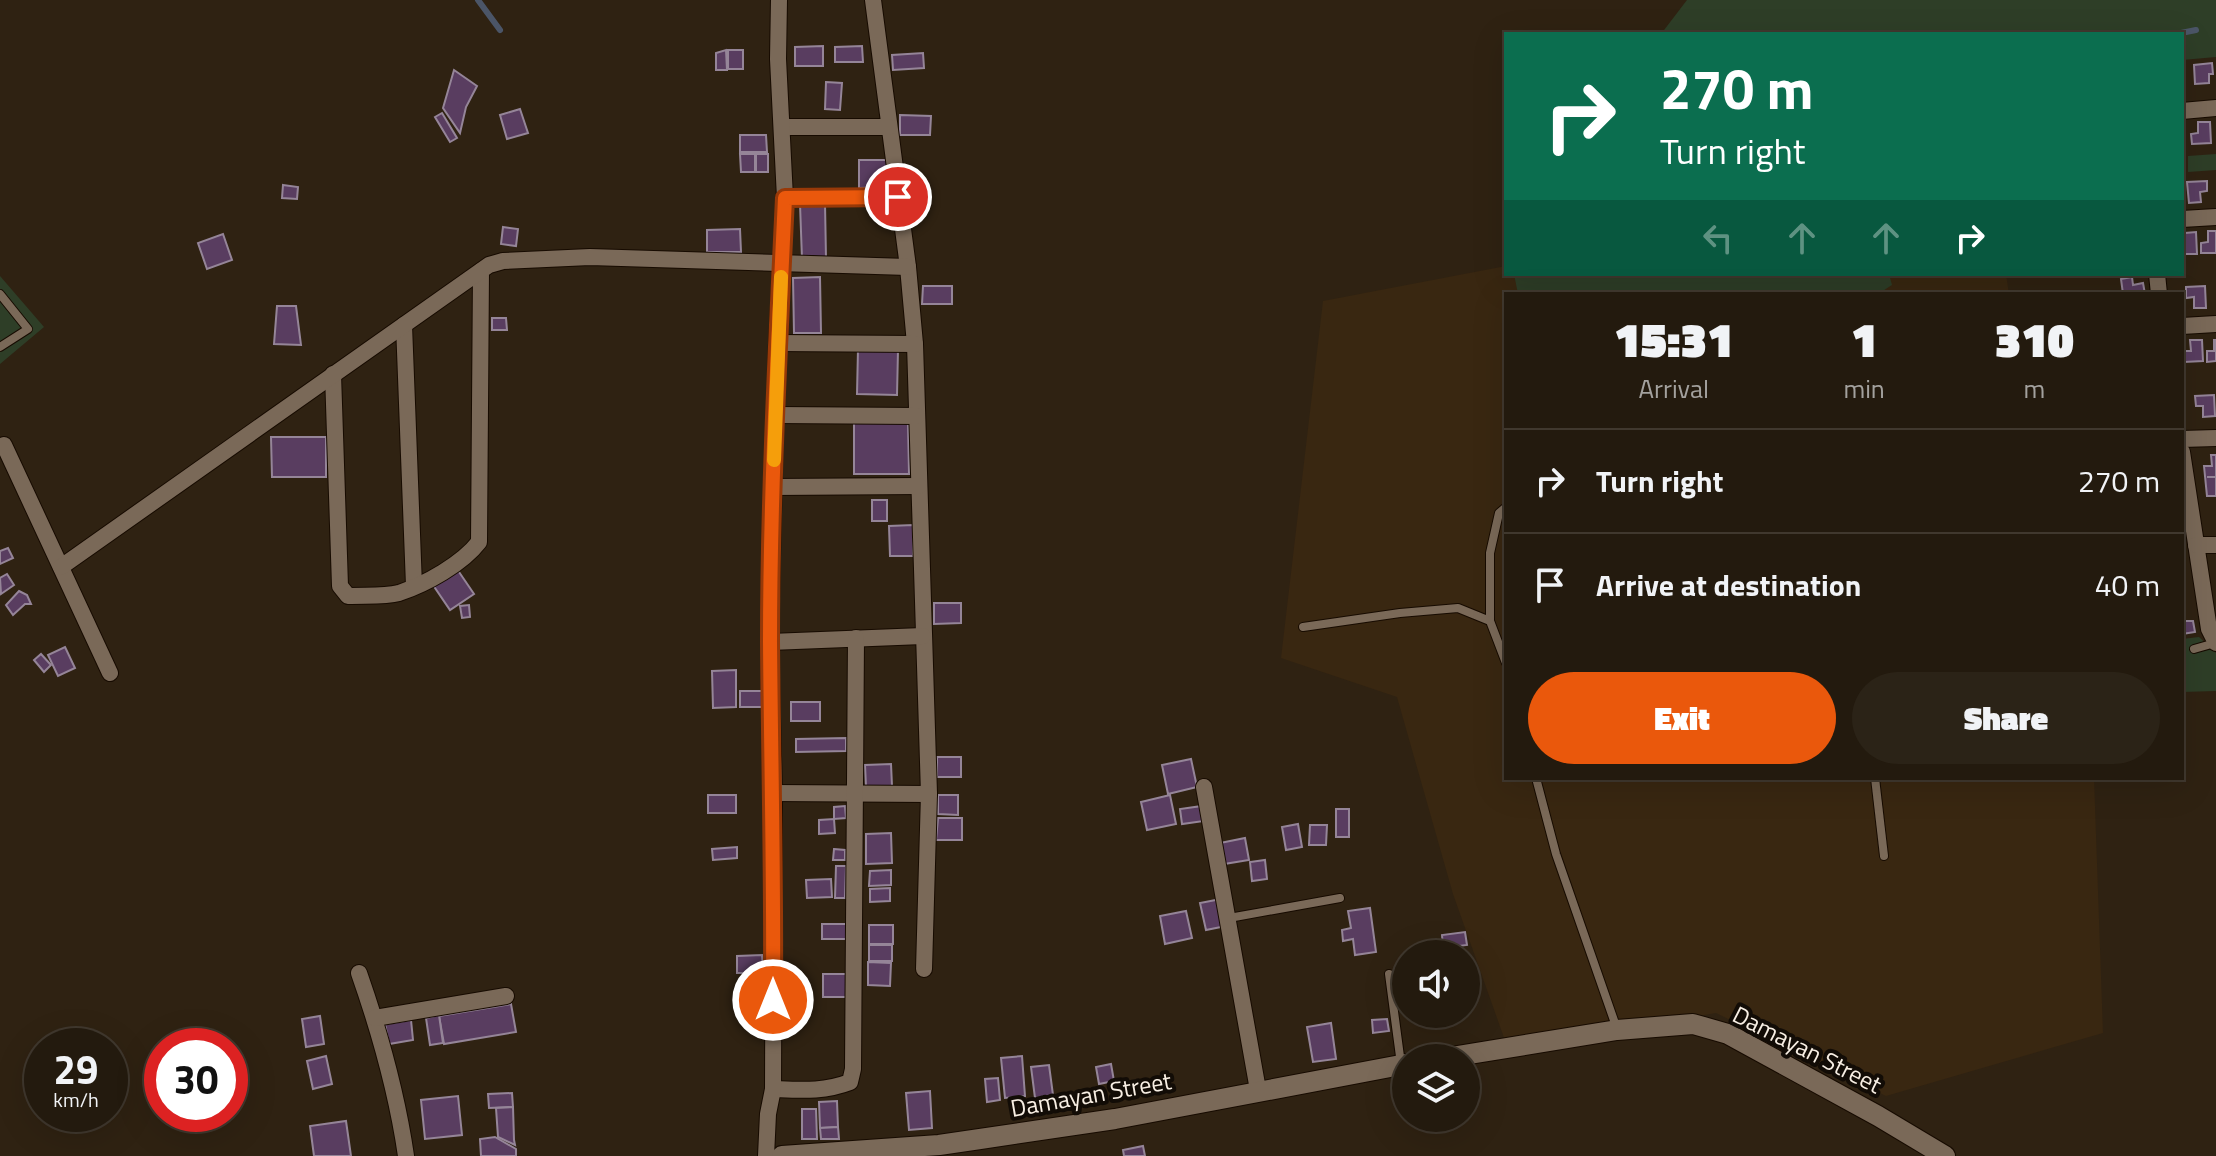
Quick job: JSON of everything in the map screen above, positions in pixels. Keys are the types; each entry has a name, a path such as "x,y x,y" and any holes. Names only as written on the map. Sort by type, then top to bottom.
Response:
{"street":[{"path":"766,1156 773,1089 774,793 770,642 773,487 785,198 778,59 779,0"},
{"path":"873,0 915,344 929,794 924,969"},
{"path":"2184,111 2216,108"},
{"path":"783,127 889,127"},
{"path":"785,198 898,197"},
{"path":"2184,219 2216,217"},
{"path":"61,567 489,265 503,261 573,257 908,267"},
{"path":"333,374 340,586 348,596 397,594 471,552 479,542 481,271"},
{"path":"2184,326 2216,324"},
{"path":"404,325 414,586"},
{"path":"777,343 915,344"},
{"path":"776,415 917,416"},
{"path":"2184,439 2216,438"},
{"path":"4,445 110,673"},
{"path":"2184,465 2214,638"},
{"path":"773,487 919,486"},
{"path":"2196,545 2216,545"},
{"path":"770,642 923,636"},
{"path":"773,1089 821,1091 850,1082 853,1069 856,638"},
{"path":"1204,787 1258,1090"},
{"path":"774,793 929,794"},
{"path":"359,973 375,1018 394,1090 406,1156"},
{"path":"375,1018 506,996"},
{"name":"Damayan Street","path":"1480,1052 1617,1030 1693,1024 1728,1034 1945,1156"},
{"name":"Damayan Street","path":"782,1156 886,1153 1115,1119 1392,1066"}],"lane":[{"path":"0,294 28,329 0,347"},
{"path":"1504,509 1499,513 1490,553 1490,621 1504,658"},
{"path":"1303,627 1458,608 1490,621"},
{"path":"2194,649 2214,638"},
{"path":"1537,780 1556,854 1617,1030"},
{"path":"1875,780 1884,856"},
{"path":"1229,918 1340,898"},
{"path":"1389,974 1401,1044"}],"shaded area":[{"path":"1504,266 1504,276 2006,276 2009,292 1504,292 1504,780 2094,780 2103,1033 1886,1096 1716,1013 1508,1049 1480,970 1480,940 1469,940 1453,894 1397,697 1281,658 1323,301"}],"green space":[{"path":"1687,0 2216,0 2216,57 2184,60 2184,32 1663,32"},
{"path":"2216,154 2216,170 2188,172 2188,156"},
{"path":"0,276 44,327 0,364"},
{"path":"1514,276 1890,276 1892,285 1881,292 1518,292"},
{"path":"2199,637 2216,653 2216,691 2184,692 2184,639"}],"building":[{"path":"823,46 823,66 795,66 795,47"},
{"path":"862,46 863,62 835,62 835,47"},
{"path":"726,50 727,70 716,70 716,53"},
{"path":"728,50 743,50 743,69 728,69"},
{"path":"923,53 924,68 893,70 892,55"},
{"path":"2212,63 2213,74 2209,74 2209,83 2195,84 2194,65"},
{"path":"454,70 477,86 466,107 460,133 443,108"},
{"path":"826,82 842,83 840,110 825,109"},
{"path":"520,109 528,133 507,139 500,115"},
{"path":"442,113 457,138 450,142 435,117"},
{"path":"900,115 931,116 930,135 900,135"},
{"path":"2198,122 2210,122 2211,143 2192,144 2191,134 2198,133"},
{"path":"740,135 766,135 767,152 740,152"},
{"path":"740,154 755,154 755,172 741,172"},
{"path":"756,154 768,154 768,172 756,172"},
{"path":"859,160 890,160 890,187 859,188"},
{"path":"2207,181 2207,191 2200,192 2201,202 2189,203 2187,182"},
{"path":"283,185 298,187 297,199 282,198"},
{"path":"825,203 826,258 802,259 800,204"},
{"path":"503,227 518,229 516,246 501,244"},
{"path":"740,229 741,252 707,252 707,230"},
{"path":"2208,231 2216,231 2216,253 2201,253 2201,243 2208,242"},
{"path":"2196,232 2197,254 2184,254 2185,233"},
{"path":"223,234 232,260 207,269 198,243"},
{"path":"820,277 821,333 794,333 793,278"},
{"path":"2132,277 2133,285 2143,283 2145,292 2123,292 2121,279"},
{"path":"923,286 952,286 952,304 922,304"},
{"path":"2205,286 2206,308 2194,308 2194,297 2186,298 2186,287"},
{"path":"277,306 296,306 301,345 274,344"},
{"path":"492,318 506,318 507,330 492,330"},
{"path":"2190,340 2202,340 2203,361 2184,362 2184,351 2191,351"},
{"path":"2214,340 2216,361 2207,362 2207,351 2214,351"},
{"path":"858,349 898,350 897,395 857,394"},
{"path":"2214,395 2215,416 2203,417 2203,406 2196,406 2195,396"},
{"path":"854,423 908,423 909,474 854,474"},
{"path":"271,437 326,437 326,477 272,477"},
{"path":"2211,455 2216,455 2216,496 2207,496 2204,466 2212,466"},
{"path":"872,500 887,500 887,521 872,521"},
{"path":"913,525 913,556 890,556 889,526"},
{"path":"8,548 13,558 0,564 0,551"},
{"path":"457,569 474,594 450,610 433,585"},
{"path":"7,574 14,585 1,594 0,578"},
{"path":"19,591 27,595 31,604 25,604 13,615 6,605"},
{"path":"934,603 961,603 961,623 934,624"},
{"path":"469,605 470,617 462,618 460,606"},
{"path":"2184,621 2193,621 2195,632 2184,634"},
{"path":"65,647 75,668 58,676 48,655"},
{"path":"41,654 51,665 44,672 34,660"},
{"path":"736,670 736,707 713,708 712,671"},
{"path":"740,691 766,691 766,707 740,707"},
{"path":"791,702 820,702 820,721 791,721"},
{"path":"846,738 846,751 796,752 796,739"},
{"path":"937,757 961,757 961,777 937,777"},
{"path":"1191,759 1197,787 1168,794 1162,765"},
{"path":"891,764 892,786 866,787 865,765"},
{"path":"708,795 736,795 736,813 708,813"},
{"path":"938,795 958,795 958,815 938,814"},
{"path":"1170,795 1176,824 1147,830 1141,802"},
{"path":"845,806 846,818 834,819 834,807"},
{"path":"1202,806 1204,821 1182,824 1180,809"},
{"path":"1336,809 1349,809 1349,837 1336,837"},
{"path":"938,818 962,818 962,840 936,840"},
{"path":"834,819 835,833 819,834 819,820"},
{"path":"1298,824 1302,847 1286,850 1282,827"},
{"path":"1310,825 1327,825 1326,845 1309,845"},
{"path":"891,833 892,863 866,864 866,834"},
{"path":"1245,838 1249,860 1224,864 1220,843"},
{"path":"737,847 737,858 713,860 712,849"},
{"path":"834,849 845,850 845,860 833,860"},
{"path":"1265,860 1267,879 1252,881 1250,862"},
{"path":"836,866 846,866 845,898 835,898"},
{"path":"891,870 891,885 869,886 870,871"},
{"path":"831,879 832,897 807,898 806,880"},
{"path":"890,888 890,901 870,902 870,889"},
{"path":"1221,899 1226,926 1206,930 1200,903"},
{"path":"1370,908 1376,952 1355,955 1353,939 1343,941 1342,930 1351,928 1348,911"},
{"path":"1186,911 1192,938 1165,944 1160,916"},
{"path":"822,924 847,924 847,939 822,939"},
{"path":"869,925 893,925 893,944 869,944"},
{"path":"1465,932 1466,940 1442,940 1442,935"},
{"path":"869,945 892,945 892,961 869,961"},
{"path":"762,955 763,973 737,973 737,956"},
{"path":"868,962 891,963 890,986 868,985"},
{"path":"823,974 847,974 847,997 823,997"},
{"path":"511,1004 516,1032 444,1044 439,1016"},
{"path":"439,1015 443,1043 430,1045 426,1018"},
{"path":"320,1016 324,1044 306,1047 302,1019"},
{"path":"1387,1019 1389,1031 1373,1033 1372,1020"},
{"path":"411,1020 413,1040 389,1044 385,1024"},
{"path":"1331,1023 1336,1059 1313,1062 1307,1027"},
{"path":"326,1056 332,1084 313,1089 307,1061"},
{"path":"1022,1056 1025,1096 1005,1098 1001,1058"},
{"path":"1111,1064 1114,1081 1099,1084 1096,1067"},
{"path":"1049,1065 1053,1095 1035,1098 1031,1067"},
{"path":"998,1078 1000,1100 987,1102 985,1079"},
{"path":"930,1091 932,1128 909,1130 906,1093"},
{"path":"512,1093 513,1107 489,1108 488,1094"},
{"path":"458,1096 462,1135 425,1139 421,1100"},
{"path":"837,1101 838,1127 820,1128 819,1102"},
{"path":"513,1107 515,1145 498,1137 496,1108"},
{"path":"802,1109 816,1109 817,1139 802,1139"},
{"path":"346,1121 351,1156 314,1156 310,1126"},
{"path":"838,1127 839,1139 821,1139 820,1128"},
{"path":"495,1137 516,1149 516,1156 481,1156 480,1139"},
{"path":"1143,1146 1145,1156 1124,1156 1123,1150"}],"waterway":[{"path":"478,0 500,30"},
{"path":"2184,32 2196,30"}],"slow traffic":[{"path":"774,460 781,277"}],"route":[{"path":"773,1000 774,793 770,642 777,343 785,198 898,197"}]}
